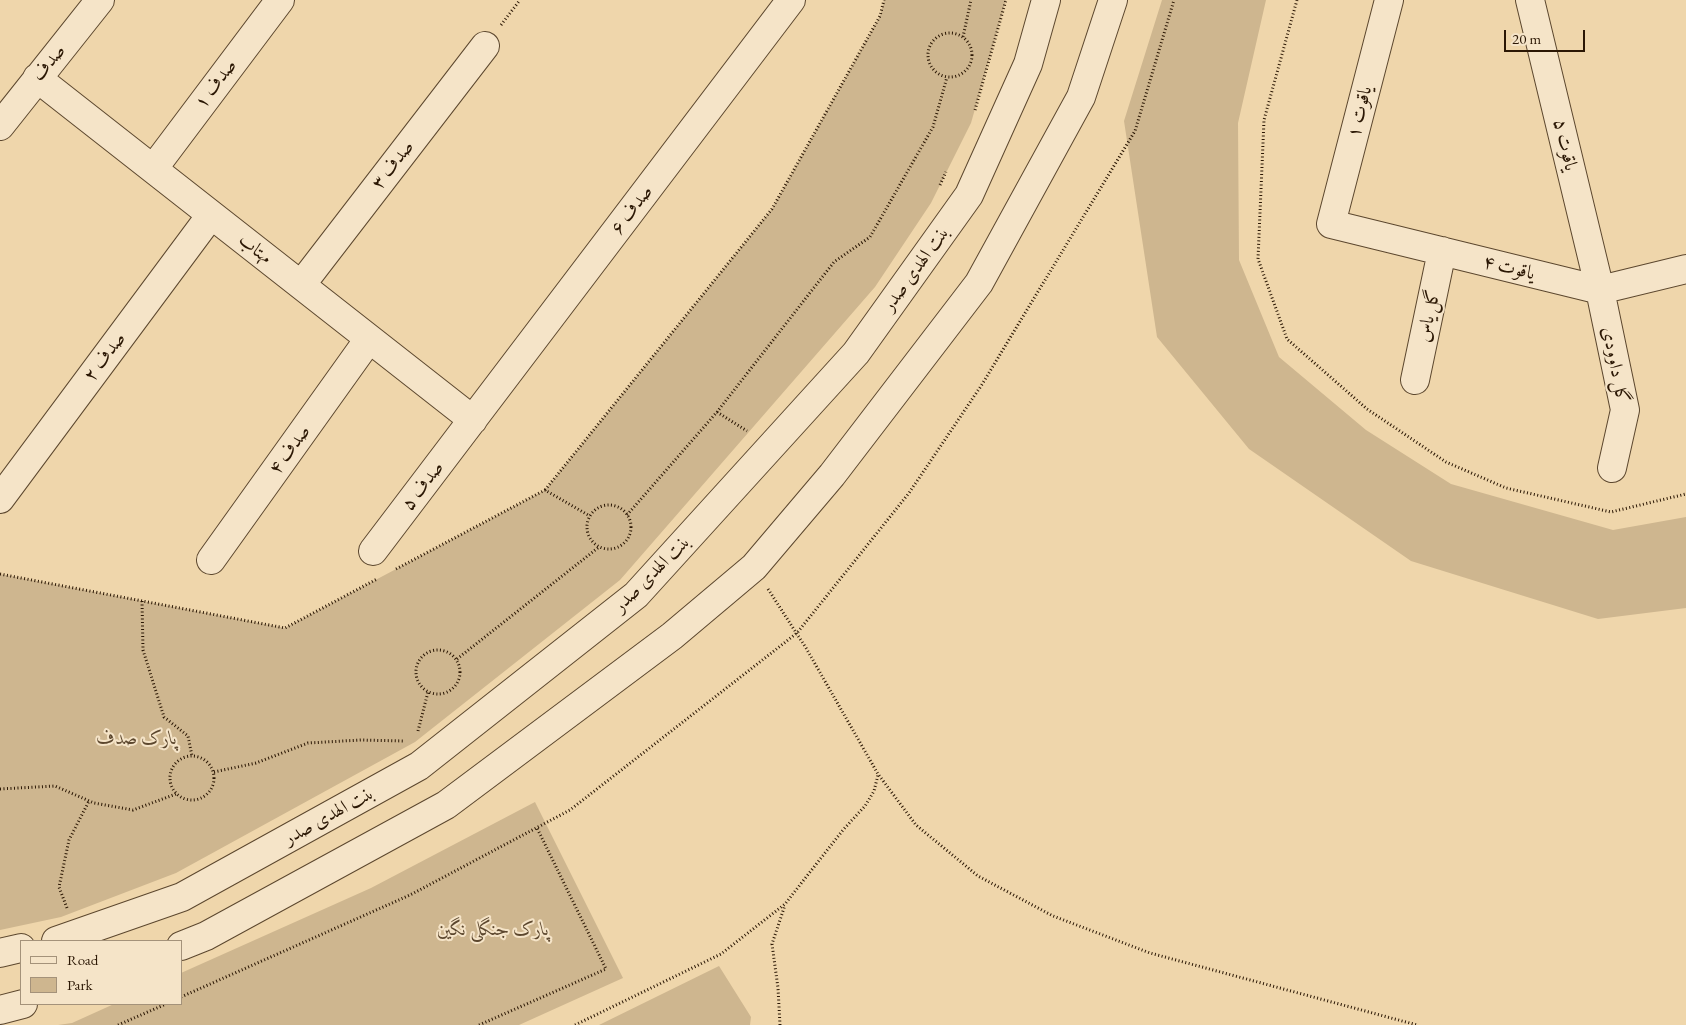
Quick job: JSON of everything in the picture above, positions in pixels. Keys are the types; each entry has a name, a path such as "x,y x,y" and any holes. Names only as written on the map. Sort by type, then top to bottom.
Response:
{"street":[{"name":"صدف","path":"0,126 100,0"},
{"name":"صدف ۱","path":"152,169 280,0"},
{"name":"صدف ۶","path":"473,420 792,0"},
{"name":"بنت الهدی صدر","path":"66,938 182,897 419,766 424,748 636,595 856,353 969,195 1028,64 1046,0"},
{"path":"182,946 206,936 446,805 672,636 754,567 832,476 979,283 1081,97 1112,0"},
{"name":"یاقوت ۱","path":"1331,224 1389,0"},
{"name":"یاقوت ۵","path":"1530,0 1600,290"},
{"name":"صدف ۳","path":"301,285 485,46"},
{"name":"مهتاب","path":"37,78 473,420"},
{"name":"صدف ۲","path":"0,500 211,215"},
{"name":"یاقوت ۴","path":"1331,224 1600,290 1686,269"},
{"name":"گل یاس","path":"1415,380 1442,251"},
{"name":"گل داوودی","path":"1600,290 1625,410 1612,468"},
{"name":"صدف ۴","path":"211,560 370,339"},
{"name":"صدف ۵","path":"373,551 473,420"},
{"path":"0,953 20,948"},
{"path":"0,1010 20,1005"}],"path":[{"path":"389,573 545,490 772,209 880,16 884,0"},
{"path":"963,37 971,0"},
{"path":"974,113 1006,0"},
{"path":"1297,0 1264,120 1258,259 1287,339 1367,409 1446,462 1506,488 1611,512 1686,494"},
{"path":"949,32 963,37 971,49 971,64 967,70 955,77 947,78 934,71 930,65 928,50 935,38 949,32"},
{"path":"628,514 717,412 834,262 870,237 933,127 947,78"},
{"path":"939,187 947,171"},
{"path":"717,412 748,432 768,450"},
{"path":"545,490 590,516"},
{"path":"608,505 616,506 628,514 631,528 626,542 613,549 599,548 593,543 587,530 590,516 595,510 608,505"},
{"path":"457,659 599,548"},
{"path":"754,567 806,648 878,774 916,825 978,876 1053,916 1150,953 1417,1025"},
{"path":"0,574 285,628 380,577"},
{"path":"142,601 143,650 164,717 188,736 192,756"},
{"path":"445,650 457,659 460,674 455,687 449,692 442,694 428,692 418,682 416,667 419,661 430,651 445,650"},
{"path":"214,772 256,763 308,743 361,740 424,748 428,692"},
{"path":"192,756 206,760 214,772 213,787 204,798 197,800 190,800 176,794 170,781 170,773 178,761 184,757 192,756"},
{"path":"575,1025 721,954 785,904 843,830 865,806 874,791 878,774"},
{"path":"0,789 55,786 89,801 133,810 176,794"},
{"path":"66,938 60,886 68,840 89,801"},
{"path":"479,1025 606,968 537,828"},
{"path":"780,1025 778,988 772,944 785,904"},
{"path":"118,1025 164,1005"}],"green space":[{"name":"پارک صدف","path":"884,0 1006,0 971,123 931,203 875,287 620,580 415,742 176,873 61,917 0,930 0,574 285,628 545,490 772,209 880,16"},
{"path":"1162,0 1266,0 1238,123 1239,260 1279,357 1366,430 1451,484 1613,530 1686,517 1686,608 1598,619 1411,561 1249,449 1157,337 1124,121"},
{"name":"پارک جنگلی نگین","path":"535,802 623,978 519,1025 58,1025 72,1023 112,1005 182,1005 182,973 371,888"},
{"path":"719,966 751,1017 750,1025 599,1025"}]}
